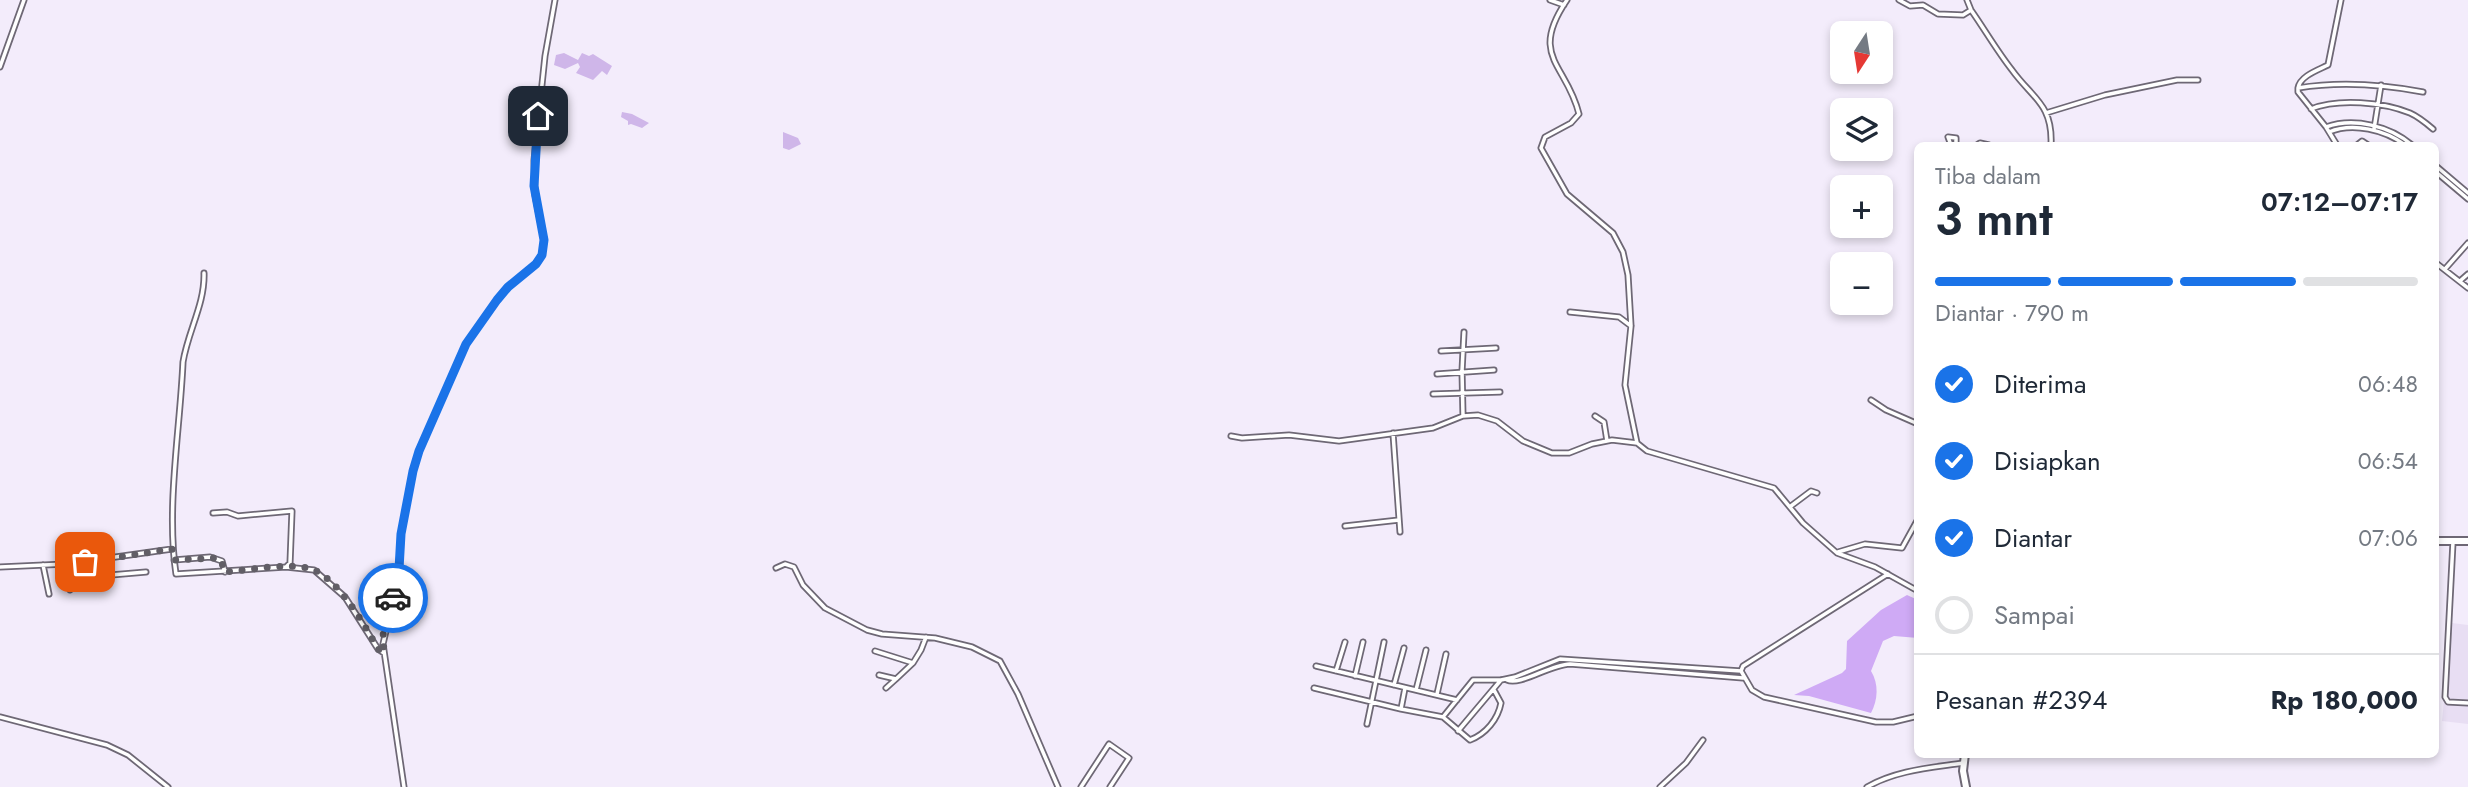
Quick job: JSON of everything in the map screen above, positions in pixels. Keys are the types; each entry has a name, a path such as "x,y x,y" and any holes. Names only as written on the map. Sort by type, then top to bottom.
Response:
{"highway":[{"path":"2439,541 2468,541"},
{"path":"1964,758 1966,787"}],"street":[{"path":"0,67 24,0"},
{"path":"404,787 383,635 396,590 401,534 413,471 419,451 466,344 508,287 540,259 544,248 535,195 534,160 545,56 555,0"},
{"path":"1550,0 1564,5"},
{"path":"1567,0 1551,32 1552,55 1572,93 1579,114 1571,123 1545,137 1541,148 1567,194 1607,226 1619,242 1628,275 1631,326 1625,385 1637,443"},
{"path":"1899,0 1910,6 1923,5 1938,14 1963,15 1971,10"},
{"path":"1967,0 2012,71 2032,91 2046,113 2051,125 2051,142"},
{"path":"2335,142 2298,92 2298,88 2303,79 2329,62 2341,0"},
{"path":"2046,113 2105,95 2177,80 2197,80"},
{"path":"2298,88 2355,83 2423,92"},
{"path":"2374,129 2381,85"},
{"path":"2311,109 2334,104 2377,106 2408,112 2433,129"},
{"path":"2328,129 2391,130 2408,142"},
{"path":"2374,129 2390,134 2401,142"},
{"path":"1950,142 1948,136 1956,138 1956,142"},
{"path":"2439,169 2468,193"},
{"path":"2439,175 2468,199"},
{"path":"2445,269 2468,243"},
{"path":"2439,265 2468,288"},
{"path":"204,273 202,299 185,346 183,362 173,488 172,549 176,574 309,568 323,576 345,597 378,649 384,653"},
{"path":"2460,281 2468,274"},
{"path":"1570,312 1619,317 1631,326"},
{"path":"1464,332 1464,416"},
{"path":"1441,351 1496,348"},
{"path":"1437,374 1494,370"},
{"path":"1433,394 1500,392"},
{"path":"1871,400 1914,422"},
{"path":"1231,436 1242,438 1289,435 1339,441 1433,428 1464,416 1489,417 1530,444 1552,453 1569,453 1607,441 1637,443 1647,451 1767,485 1779,492 1803,523 1837,553 1889,574 1914,589"},
{"path":"1595,416 1604,422 1607,441"},
{"path":"1394,433 1400,532"},
{"path":"1791,506 1811,491 1817,493"},
{"path":"213,513 227,512 238,516 292,511 290,563 286,567"},
{"path":"1345,526 1399,520"},
{"path":"1837,553 1866,544 1902,548 1914,526"},
{"path":"2454,540 2445,697 2448,702 2468,703"},
{"path":"0,567 66,564 172,549"},
{"path":"103,558 107,574 146,572"},
{"path":"174,560 215,558 221,560 225,572"},
{"path":"85,562 89,589"},
{"path":"66,564 70,590"},
{"path":"776,568 785,564 794,567 800,581 825,608 867,630 882,634 926,637 972,647 1000,661 1018,694 1058,787"},
{"path":"43,565 49,594"},
{"path":"1889,574 1743,666 1741,671 1752,690 1759,696 1870,721 1886,723 1914,717"},
{"path":"886,688 913,663 926,637"},
{"path":"1336,671 1345,642"},
{"path":"1355,676 1363,642"},
{"path":"1367,724 1384,642"},
{"path":"1394,685 1404,648"},
{"path":"1416,690 1426,650"},
{"path":"875,651 913,663"},
{"path":"1437,694 1446,654"},
{"path":"1458,731 1503,680 1553,660 1741,671"},
{"path":"1443,717 1473,680 1517,683 1553,666 1570,664 1744,678"},
{"path":"1316,666 1457,700"},
{"path":"879,674 896,679"},
{"path":"1314,688 1443,717 1470,740 1487,729 1500,708 1500,700 1494,690"},
{"path":"1401,709 1405,688"},
{"path":"0,716 107,745 128,755 168,787"},
{"path":"1660,787 1686,763 1703,740"},
{"path":"1081,787 1109,744 1129,758 1110,787"},
{"path":"1867,787 1908,771 1963,763"}],"shaded area":[{"path":"564,53 578,60 582,53 589,56 593,54 612,66 607,75 602,71 593,80 576,73 580,67 578,63 565,69 554,65 556,55"},
{"path":"622,112 649,123 642,128 628,125 628,121 621,117"},
{"path":"783,132 798,138 801,144 789,150 783,148"},
{"path":"1907,595 1914,598 1914,638 1894,636 1883,641 1871,671 1877,692 1871,713 1809,696 1794,695 1842,673 1846,669 1847,641 1881,610"},
{"path":"2452,623 2468,625 2468,724 2442,721"}],"way so far":[{"path":"85,562 172,549 174,560 210,557 221,560 225,572 309,568 318,572 345,597 378,649 384,653 383,635 393,598"}],"route":[{"path":"393,598 399,569 401,534 419,451 466,344 508,287 536,264 542,255 544,240 534,186 538,116"}]}
